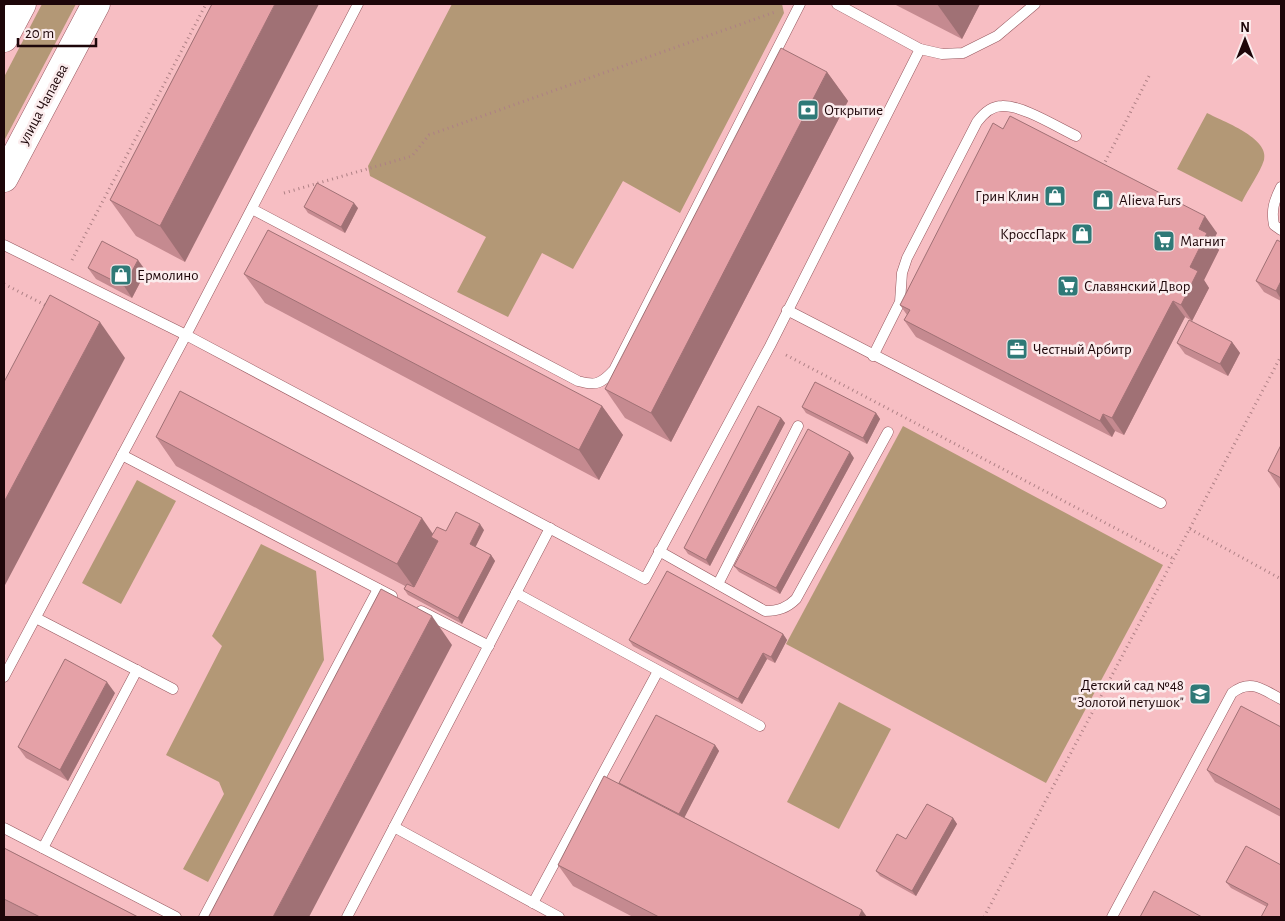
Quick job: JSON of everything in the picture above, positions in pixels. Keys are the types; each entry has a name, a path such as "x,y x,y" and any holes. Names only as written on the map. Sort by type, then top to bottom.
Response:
{"main road":[{"name":"улица Чапаева","path":"4,178 96,4"}],"lane":[{"path":"4,677 186,335 358,4"},
{"path":"252,209 578,382 591,385 604,381 614,370 800,4"},
{"path":"837,4 920,48 942,54 963,53 997,36 1036,4"},
{"path":"4,245 186,335 645,579 770,346 920,48"},
{"path":"874,356 900,302 902,273 907,258 976,122 984,112 1001,106 1018,108 1076,136"},
{"path":"1281,187 1273,202 1272,214 1274,225 1281,230"},
{"path":"787,310 1161,503"},
{"path":"718,584 798,426"},
{"path":"659,551 766,611 777,611 789,606 796,599 888,432"},
{"path":"122,455 489,646"},
{"path":"347,917 550,528"},
{"path":"204,917 378,589"},
{"path":"516,593 760,726"},
{"path":"36,618 173,689"},
{"path":"43,848 137,670"},
{"path":"533,903 658,671"},
{"path":"1112,917 1232,693 1240,687 1250,685 1281,699"},
{"path":"394,827 559,917"},
{"path":"4,828 176,917"}],"path":[{"path":"4,284 47,307 206,4"},
{"path":"284,193 412,156 429,135 778,11"},
{"path":"1101,169 1149,76"},
{"path":"770,346 1174,559"},
{"path":"984,917 1281,356"},
{"path":"1190,529 1281,579"}],"shaded area":[{"path":"42,4 76,4 4,141 4,77"},
{"path":"452,4 782,4 784,13 680,213 623,181 573,269 542,253 508,317 457,292 486,237 370,176 368,166"},
{"path":"1207,113 1243,131 1260,144 1264,152 1262,165 1242,202 1177,169"},
{"path":"903,426 1163,565 1046,783 786,644"},
{"path":"137,480 176,501 121,604 82,583"},
{"path":"261,544 316,571 324,660 208,882 183,869 224,794 219,782 166,755 222,646 212,636"},
{"path":"839,702 891,729 839,829 787,802"}],"building":[{"path":"212,4 275,4 160,226 110,200"},
{"path":"781,48 827,72 651,413 605,389"},
{"name":"Славянский Двор","path":"1010,116 1205,216 1199,229 1207,233 1190,267 1198,271 1181,305 1173,301 1112,418 1103,414 1100,421 904,320 910,310 900,305 993,123 1003,129"},
{"path":"317,183 354,203 341,227 304,207"},
{"path":"268,230 602,406 579,450 244,274"},
{"path":"1277,240 1281,242 1281,281 1276,291 1256,281"},
{"path":"102,241 138,260 124,286 88,268"},
{"path":"50,295 100,322 4,502 4,382"},
{"path":"1189,320 1232,342 1220,364 1177,343"},
{"path":"815,382 876,413 863,438 802,407"},
{"path":"180,391 422,518 397,564 156,437"},
{"path":"758,406 781,418 706,560 684,548"},
{"path":"808,429 850,452 776,588 734,566"},
{"path":"1281,445 1281,478 1268,471"},
{"path":"456,512 480,524 470,544 491,555 458,618 404,589 407,584 414,587 438,541 431,537 437,527 446,531"},
{"path":"667,571 783,634 771,657 763,653 738,699 629,640"},
{"path":"381,589 432,616 273,917 209,916"},
{"path":"65,659 107,682 60,770 18,747"},
{"path":"1241,706 1281,727 1281,810 1207,770"},
{"path":"656,715 715,745 679,814 619,783"},
{"path":"604,776 862,910 859,917 659,917 558,865"},
{"path":"927,804 953,818 912,891 876,871 897,834 906,839"},
{"path":"1246,846 1281,865 1281,917 1261,917 1268,904 1226,882"},
{"path":"4,848 138,917 40,917 4,899"},
{"path":"1154,891 1202,917 1140,917"}],"place":[{"name":"Открытие","path":"808,110"},
{"name":"Грин Клин","path":"1055,196"},
{"name":"Alieva Furs","path":"1103,200"},
{"name":"КроссПарк","path":"1082,234"},
{"name":"Магнит","path":"1164,241"},
{"name":"Ермолино","path":"121,275"},
{"name":"Славянский Двор","path":"1068,286"},
{"name":"Честный Арбитр","path":"1017,349"},
{"name":"Детский сад №48 \"Золотой петушок\"","path":"1200,694"}]}
